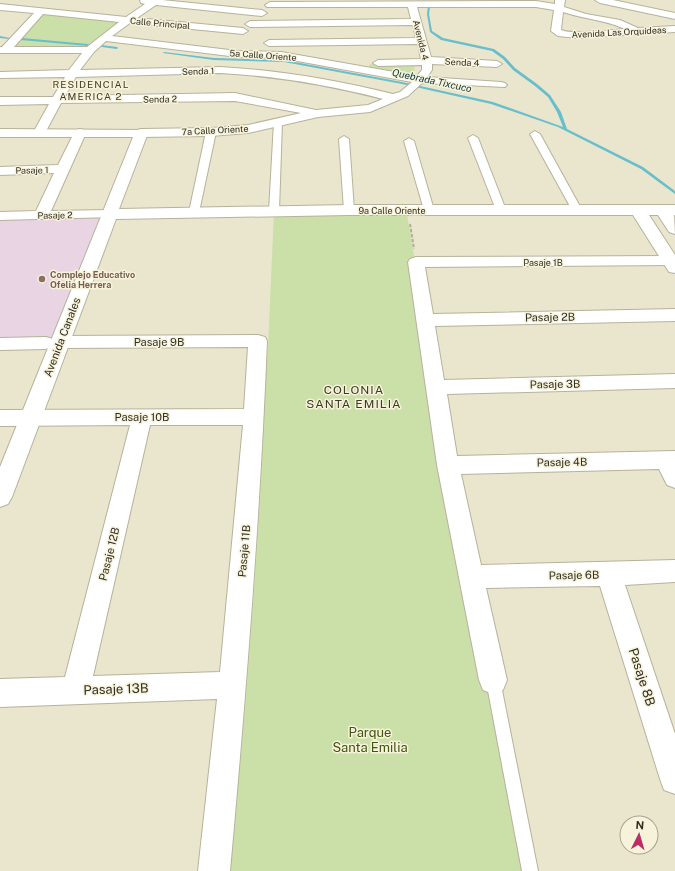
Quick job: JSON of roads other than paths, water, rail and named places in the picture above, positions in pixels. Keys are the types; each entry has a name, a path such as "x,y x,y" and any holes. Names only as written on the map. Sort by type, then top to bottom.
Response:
{"street":[{"path":"136,0 262,13"},
{"path":"600,0 675,16"},
{"path":"39,133 73,74 91,50 104,38 156,1"},
{"path":"215,51 233,41 273,3 481,2 559,4 584,16 620,23 634,31"},
{"name":"Avenida 4","path":"414,3 427,61 427,70 417,83"},
{"name":"Avenida Las Orquídeas","path":"559,4 556,31 562,34 572,35 675,29"},
{"path":"2,50 40,6"},
{"name":"Calle Principal","path":"0,7 40,6 77,14 129,20 247,27 419,30"},
{"path":"260,43 419,30"},
{"name":"5a Calle Oriente","path":"104,38 238,54 281,55 331,63 417,83 501,86"},
{"path":"2,50 91,50"},
{"name":"Senda 4","path":"331,63 427,61 497,64"},
{"name":"Senda 1","path":"0,75 220,70 249,71 350,87 394,98"},
{"name":"7a Calle Oriente","path":"0,133 211,132 248,129 318,113 370,108 404,94 417,83"},
{"name":"Senda 2","path":"0,102 235,98 266,102 318,113"},
{"path":"274,211 278,122"},
{"path":"194,212 211,132"},
{"path":"41,215 80,133"},
{"name":"Avenida Canales","path":"1,493 31,417 53,342 109,214 141,133"},
{"path":"535,134 577,210"},
{"path":"473,138 501,210"},
{"path":"344,139 349,210"},
{"path":"410,141 429,210"},
{"name":"Pasaje 1","path":"0,171 63,169"},
{"name":"9a Calle Oriente","path":"109,214 349,210 669,210"},
{"path":"638,210 673,264"},
{"path":"669,210 675,229"},
{"name":"Pasaje 2","path":"0,216 109,214"},
{"name":"Pasaje 1B","path":"425,320 416,262 673,264"},
{"name":"Pasaje 2B","path":"425,320 675,315"},
{"path":"425,320 448,465 493,680"},
{"name":"Pasaje 9B","path":"0,344 53,342 258,341"},
{"name":"Pasaje 11B","path":"214,871 233,685 254,417 258,341"},
{"name":"Pasaje 3B","path":"436,387 675,381"},
{"name":"Pasaje 12B","path":"76,690 142,417"},
{"name":"Pasaje 10B","path":"0,418 254,417"},
{"path":"670,460 675,479"},
{"name":"Pasaje 4B","path":"448,465 670,460"},
{"name":"Pasaje 6B","path":"472,577 675,571"},
{"name":"Pasaje 8B","path":"609,574 675,779"},
{"name":"Pasaje 13B","path":"0,693 233,685"}],"lane":[{"path":"493,680 530,871"}],"waterway":[{"path":"429,7 428,14 431,31 442,39 493,50 504,58 514,69 549,96 559,112 566,129"},
{"name":"Quebrada Tixcuco","path":"0,37 9,38"},
{"name":"Quebrada Tixcuco","path":"22,39 88,45"},
{"name":"Quebrada Tixcuco","path":"102,46 117,48"},
{"name":"Quebrada Tixcuco","path":"164,53 214,59 284,61 402,83 492,103 566,129"},
{"name":"Quebrada Tixcuco","path":"566,129 642,168 675,193"}],"place":[{"name":"Complejo Educativo Ofelia Herrera","path":"42,279"}],"district":[{"name":"RESIDENCIAL AMERICA 2","path":"91,90"},
{"name":"COLONIA SANTA EMILIA","path":"354,397"}],"park label":[{"name":"Parque Santa Emilia","path":"370,740"}]}
